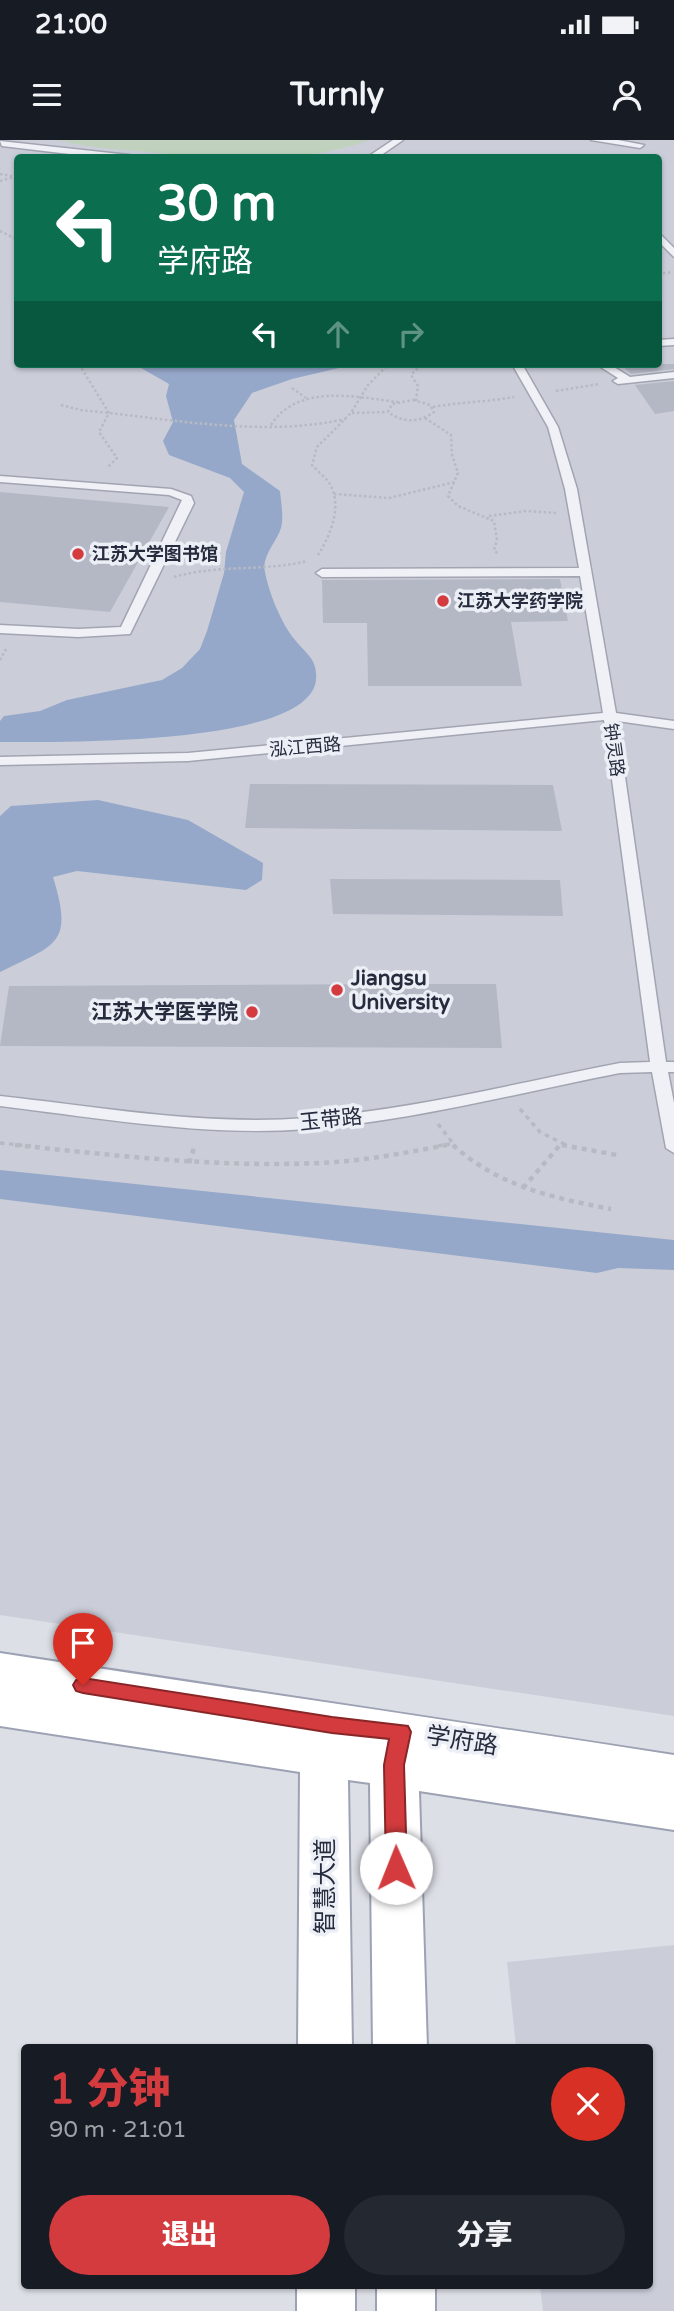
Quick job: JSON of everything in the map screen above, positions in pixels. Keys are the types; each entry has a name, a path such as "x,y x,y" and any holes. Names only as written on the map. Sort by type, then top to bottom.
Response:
{"main road":[{"name":"学府路","path":"0,1672 328,1741"},
{"name":"学府路","path":"0,1707 674,1775"},
{"name":"智慧大道","path":"325,2044 328,1741"},
{"name":"学府路","path":"397,1748 674,1809"},
{"path":"397,1748 400,2044"},
{"path":"326,2289 326,2311"},
{"path":"406,2289 407,2311"}],"lane":[{"path":"376,154 398,140"},
{"path":"595,140 644,142"},
{"path":"2,143 95,154"},
{"path":"662,240 674,254"},
{"name":"钟灵路","path":"519,368 553,427 564,457 586,572 666,1067 674,1148"},
{"path":"606,368 622,380 674,376"},
{"path":"0,479 171,492 187,498 188,502 126,631 78,634 0,629"},
{"path":"322,573 586,572"},
{"name":"泓江西路","path":"0,761 188,757 609,716 674,724"},
{"name":"玉带路","path":"0,1101 157,1119 237,1124 305,1124 379,1115 620,1068 666,1067"}],"path":[{"path":"81,368 109,413"},
{"path":"150,583 164,582 193,571 274,566 302,562 318,556 328,539 334,515 334,494 331,486 312,465 312,460 317,447 351,413 374,377 384,368"},
{"path":"416,401 418,386 411,375 418,368"},
{"path":"552,392 622,380"},
{"path":"292,388 306,399"},
{"path":"271,425 280,410 306,399 333,396 416,401 432,407 521,397"},
{"path":"388,412 388,407 398,402"},
{"path":"61,405 109,413 241,426 323,424 345,419"},
{"path":"351,413 388,412 400,419 425,418 434,412 432,407"},
{"path":"96,486 104,470 117,458 99,432 109,413"},
{"path":"425,418 451,435 452,455 458,468 456,482 449,494 451,500 466,510 486,516 526,511 557,513"},
{"path":"334,494 388,498 456,482"},
{"path":"486,516 495,524 497,540 494,550 498,554 519,559 522,572"},
{"path":"518,1106 532,1126 560,1145 617,1154"},
{"path":"438,1124 450,1144 470,1162 494,1176 562,1200 611,1209"},
{"path":"189,1163 196,1139"},
{"path":"0,1143 230,1166 364,1161 450,1144"},
{"path":"523,1188 560,1145"}],"shaded area":[{"name":"Jiangsu University","path":"0,140 674,140 674,1716 0,1615"},
{"path":"674,1945 674,2311 543,2311 540,2289 653,2289 653,2044 516,2044 507,1962"}],"green space":[{"path":"58,140 369,140 342,149 313,154 174,154"}],"water":[{"path":"141,368 339,368 292,379 252,393 234,420 242,464 280,491 282,524 265,560 265,572 280,617 313,662 316,680 303,702 271,718 227,729 121,740 0,742 0,721 4,716 40,711 67,700 162,680 182,668 200,649 224,573 226,552 244,492 230,478 169,455 163,441 173,422 166,396 169,384"},
{"path":"98,800 188,820 263,863 262,880 246,890 77,871 53,877 61,917 60,930 55,940 35,955 0,972 0,816 11,806"},
{"path":"0,1170 674,1240 674,1270 618,1268 597,1273 0,1199"}],"building":[{"path":"662,364 674,364 674,369 631,374 624,368 662,368"},
{"path":"674,381 674,411 655,414 635,385"},
{"name":"江苏大学图书馆","path":"0,492 169,507 110,612 0,602"},
{"path":"560,579 568,621 511,622 522,686 368,686 367,623 323,623 322,580"},
{"path":"250,784 553,785 562,831 245,828"},
{"path":"330,879 560,880 563,916 333,914"},
{"name":"江苏大学医学院","path":"496,984 502,1048 0,1046 9,986"}],"place":[{"name":"江苏大学图书馆","path":"78,554"},
{"name":"江苏大学药学院","path":"443,601"},
{"name":"Jiangsu University","path":"337,990"},
{"name":"江苏大学医学院","path":"252,1012"}],"route":[{"path":"83,1685 332,1725 401,1732 394,1765 396,1868"}]}
